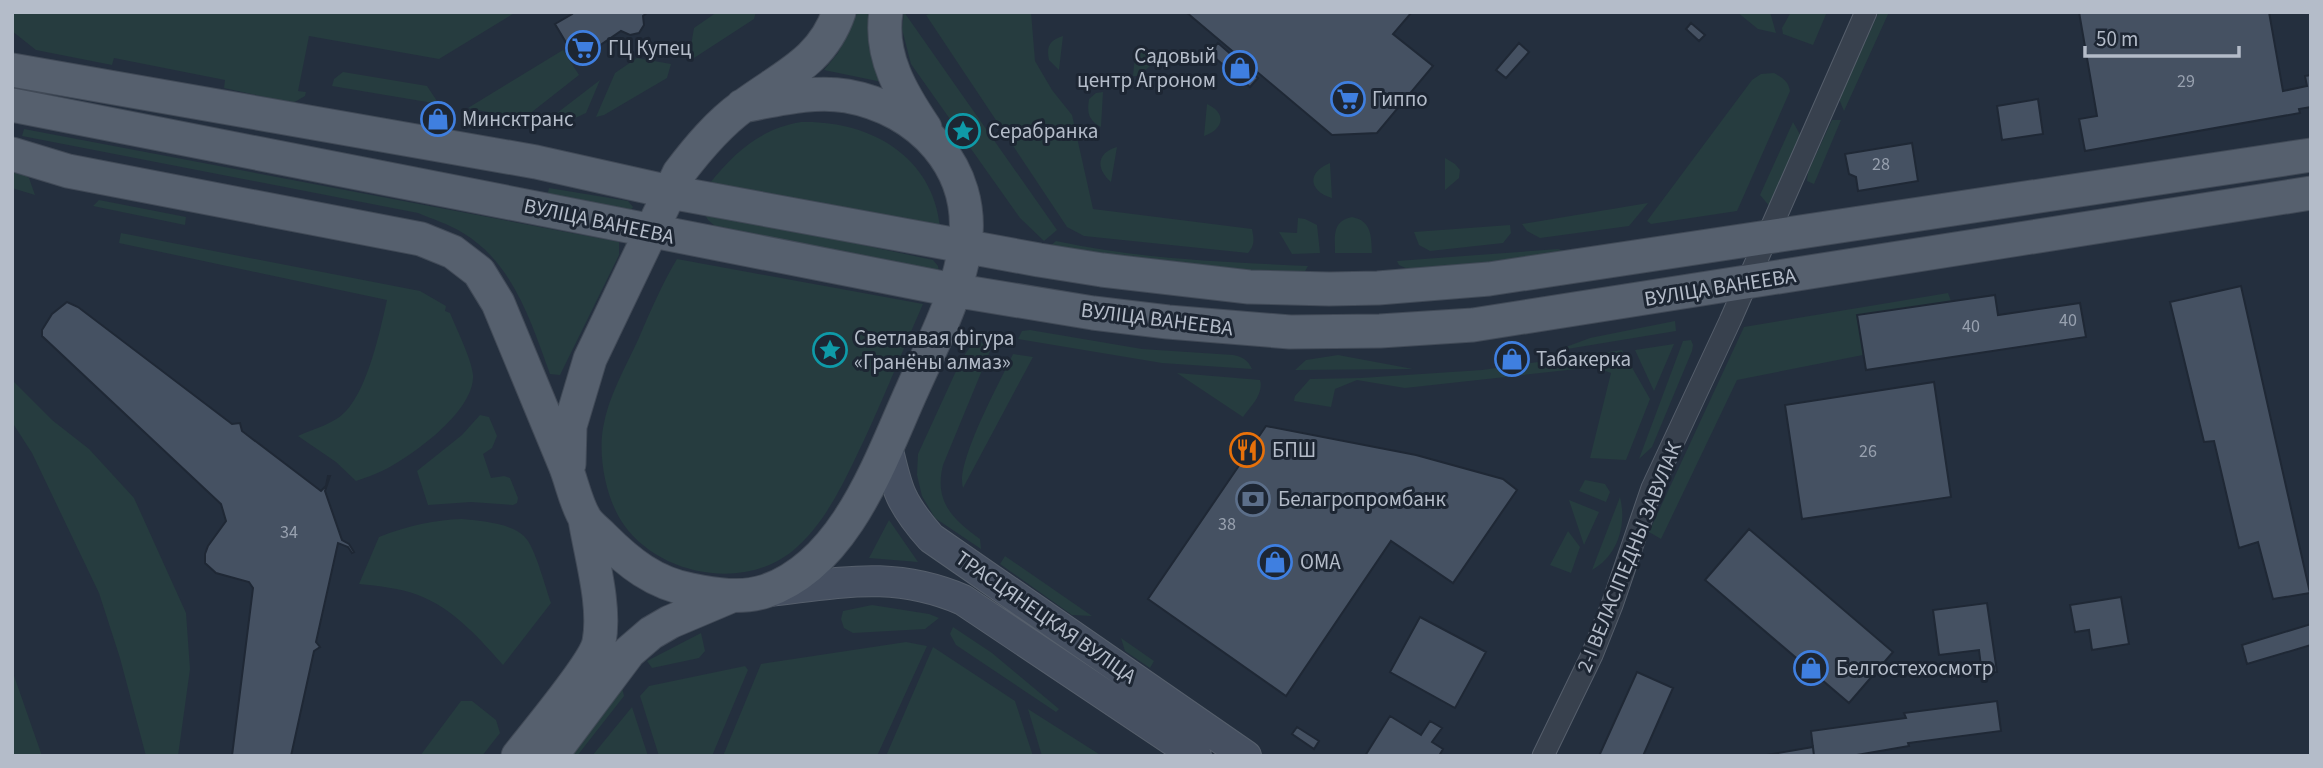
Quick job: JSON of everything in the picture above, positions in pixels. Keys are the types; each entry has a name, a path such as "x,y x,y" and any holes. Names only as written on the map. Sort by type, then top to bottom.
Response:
{"main road":[{"path":"570,477 570,426 590,359 679,173 699,147 742,106 805,64 822,47 839,12"},
{"path":"551,756 629,652 651,633 670,622 732,597 766,592 797,575 817,559 838,536 855,510 887,446 953,290 965,246 967,222 963,191 954,171 901,93 892,69 884,25 886,12"},
{"name":"ВУЛІЦА ВАНЕЕВА","path":"12,70 536,162 670,192 1049,262 1176,280 1249,287 1378,288 1489,279 2311,155"},
{"path":"742,106 817,94 847,96 877,105 903,117 932,139"},
{"name":"ВУЛІЦА ВАНЕЕВА","path":"12,105 953,290 1168,322 1290,331 1368,331 1473,325 2311,192"},
{"path":"12,154 68,171 421,239 453,252 479,272 498,303 570,477 585,519 599,598 600,641 594,655 518,756"},
{"name":"ТРАСЦЯНЕЦКАЯ ВУЛІЦА","path":"887,446 898,494 912,517 931,538 1246,756"},
{"path":"585,519 618,552 646,574 673,587 732,597"},
{"name":"ТРАСЦЯНЕЦКАЯ ВУЛІЦА","path":"766,592 869,579 909,583 938,590 963,600 1196,756"}],"street":[{"name":"2-І ВЕЛАСІПЕДНЫ ЗАВУЛАК","path":"1543,756 1592,655 1612,606 1652,488 1748,282 1866,12"},
{"path":"2028,196 2033,238"}],"green space":[{"path":"12,12 516,12 439,59 309,36 298,91 306,92 305,96 293,103 224,88 225,80 114,58 112,65 36,50 12,31"},
{"path":"717,12 756,12 754,19 694,58 689,57 694,28"},
{"path":"858,12 869,12 869,40 882,82 824,70 838,53"},
{"path":"904,12 1057,230 1044,241 1020,218 911,64 902,29"},
{"path":"937,12 1031,12 1035,61 1052,90 1072,115 1093,209 1252,229 1253,242 1248,253 1084,236 1067,227 926,15"},
{"path":"1737,12 1770,12 1776,33 1758,29"},
{"path":"1791,12 1827,12 1813,45 1783,34 1782,28"},
{"path":"1879,12 1889,12 1844,111 1839,99"},
{"path":"1063,36 1059,70 1049,60 1048,51 1055,39"},
{"path":"1136,46 1146,53 1150,66 1139,76 1133,76"},
{"path":"563,50 579,75 523,119 468,108"},
{"path":"637,58 671,64 667,78 596,117 615,73"},
{"path":"343,72 427,86 439,104 332,86 334,79"},
{"path":"1774,73 1785,80 1790,91 1737,211 1651,224 1647,221 1752,80 1761,74"},
{"path":"600,80 586,113 558,126 548,120"},
{"path":"1103,92 1101,127 1091,119 1088,104 1089,99 1096,93"},
{"path":"1207,104 1218,112 1220,121 1216,129 1204,136"},
{"path":"1832,120 1841,120 1814,184 1807,181 1808,172"},
{"path":"801,122 850,127 873,135 893,147 911,162 925,180 935,202 940,227 710,183 729,161 750,143 773,130"},
{"path":"1793,122 1802,138 1771,208 1760,195"},
{"path":"24,129 619,242 619,255 560,375 550,374 527,314 507,277 495,260 480,246 452,227 418,213 22,136"},
{"path":"1117,147 1111,182 1103,172 1101,162 1105,153"},
{"path":"1445,158 1460,170 1459,178 1445,190"},
{"path":"1330,163 1332,198 1318,191 1313,181 1317,171"},
{"path":"12,167 29,178 35,195 12,188"},
{"path":"549,188 628,201 633,207 630,212 547,197"},
{"path":"99,200 186,217 185,225 93,206"},
{"path":"1648,203 1629,226 1540,238 1527,231 1522,224"},
{"path":"703,211 933,260 939,273 716,227"},
{"path":"1352,217 1367,226 1371,235 1372,253 1335,253 1336,230 1341,222"},
{"path":"1298,218 1317,225 1320,253 1292,254 1279,232 1297,233"},
{"path":"1510,225 1511,233 1503,243 1430,251 1419,245 1414,232"},
{"path":"121,233 420,291 446,306 445,311 450,313 472,369 471,389 453,418 424,444 394,464 356,481 336,462 298,436 338,418 348,409 364,381 387,300 119,243"},
{"path":"1056,241 1150,256 1308,266 1304,273 1285,276 1048,248"},
{"path":"1558,249 1567,252 1568,256 1412,271 1399,265 1397,261"},
{"path":"677,259 923,304 864,440 830,506 815,528 797,547 777,561 755,570 731,574 706,572 682,567 660,557 640,543 624,525 608,491 602,439 609,405 656,298"},
{"path":"1948,293 1951,301 1858,315 1863,355 1737,380 1661,539 1649,532 1744,327"},
{"path":"1675,321 1676,331 1555,351 1590,338"},
{"path":"1030,330 1142,349 1233,355 1245,359 1252,369 1162,363 1018,339 1022,331"},
{"path":"1691,340 1692,351 1652,447 1639,459 1683,341"},
{"path":"980,341 990,351 943,465 941,489 943,499 954,516 980,539 981,549 935,518 922,496 917,475 918,454 962,358 971,346"},
{"path":"1674,344 1654,391 1635,350"},
{"path":"1622,350 1650,399 1626,460 1590,458 1611,373 1595,367 1405,388 1357,380 1335,389 1331,407 1294,401 1295,396 1310,379 1482,370"},
{"path":"1013,354 1033,357 963,488 962,476 972,441"},
{"path":"1338,355 1413,369 1295,370 1306,360"},
{"path":"1177,373 1260,380 1261,385 1256,400 1243,417"},
{"path":"12,380 52,420 89,449 134,498 186,613 190,669 178,756 146,756 120,658 99,593 32,453 12,422"},
{"path":"480,415 489,417 497,436 492,448 483,454 491,478 510,478 518,498 517,503 428,505 417,471 462,435"},
{"path":"1585,480 1605,484 1610,492 1606,502 1579,491"},
{"path":"1620,497 1622,518 1618,538 1608,556 1592,570"},
{"path":"1569,500 1599,512 1584,545"},
{"path":"462,519 498,524 523,535 535,554 551,603 503,665 465,625 431,601 404,591 359,584 379,537 420,524"},
{"path":"889,520 918,562 869,558"},
{"path":"1568,531 1580,547 1571,573 1550,565"},
{"path":"1005,556 1092,616 1072,615 1000,564"},
{"path":"872,605 939,618 925,629 853,633 844,628 841,619 843,611"},
{"path":"953,627 992,653 1059,709 1056,712 956,645 950,634"},
{"path":"701,633 705,651 699,658 652,668 647,661"},
{"path":"1121,638 1154,661 1150,668 1125,651"},
{"path":"906,642 927,646 877,756 723,756 761,664"},
{"path":"933,647 1015,701 1033,756 886,756"},
{"path":"745,666 748,670 712,756 659,756 640,696 649,686"},
{"path":"12,670 42,756 12,756"},
{"path":"622,687 624,696 577,756 568,756"},
{"path":"461,701 472,701 496,720 500,733 482,756 420,756"},
{"path":"632,707 648,756 592,756"},
{"path":"1028,709 1102,756 1042,756"}],"building":[{"name":"ГЦ Купец","path":"571,12 648,12 643,16 644,25 639,33 630,35 621,31 577,61 555,24 572,14"},
{"name":"Гиппо","path":"1186,12 1412,12 1393,34 1433,66 1377,133 1332,135"},
{"path":"2079,12 2269,12 2283,91 2307,86 2305,76 2311,75 2311,107 2299,109 2300,113 2085,151 2079,119 2097,116"},
{"path":"1691,23 1705,35 1699,41 1686,29"},
{"path":"1218,43 1258,78 1250,87 1209,53"},
{"path":"1519,43 1529,52 1506,78 1496,70"},
{"path":"2038,99 2043,134 2002,140 1997,106"},
{"path":"1912,143 1918,181 1858,191 1856,177 1849,174 1845,154"},
{"path":"2241,286 2310,593 2273,599 2258,542 2239,548 2214,441 2204,442 2170,302"},
{"path":"1995,295 1998,315 2080,303 2086,337 1866,370 1857,315"},
{"path":"67,302 78,307 232,424 240,423 242,431 321,491 330,476 325,491 342,540 349,544 354,552 338,543 316,642 320,647 314,651 291,756 232,756 253,588 249,582 216,573 205,563 208,546 226,521 221,504 42,336 42,330 52,314"},
{"path":"1934,382 1951,497 1802,519 1785,405"},
{"name":"ОМА","path":"1266,426 1416,455 1503,479 1517,490 1453,583 1391,541 1286,696 1148,599"},
{"path":"1749,529 1893,652 1849,703 1705,580"},
{"path":"2121,597 2129,644 2092,650 2089,630 2075,632 2070,605"},
{"path":"1987,603 1997,672 1982,674 1979,650 1939,655 1933,610"},
{"path":"1420,617 1486,652 1455,708 1390,672"},
{"path":"2311,624 2311,645 2247,664 2242,645"},
{"path":"1637,672 1673,688 1643,756 1599,756"},
{"path":"1997,701 2001,731 1908,743 1909,746 1851,756 1814,756 1811,731 1906,718 1904,713"},
{"path":"1390,716 1421,735 1430,721 1442,728 1432,742 1443,749 1439,756 1365,756"},
{"path":"1297,727 1319,741 1314,749 1292,734"},
{"path":"1813,747 1814,756 1761,756"}],"place":[{"name":"ГЦ Купец","path":"583,48"},
{"name":"Садовый центр Агроном","path":"1240,68"},
{"name":"Гиппо","path":"1348,99"},
{"name":"Минсктранс","path":"438,119"},
{"name":"Серабранка","path":"963,131"},
{"name":"Светлавая фігура «Гранёны алмаз»","path":"830,350"},
{"name":"Табакерка","path":"1512,359"},
{"name":"БПШ","path":"1247,450"},
{"name":"Белагропромбанк","path":"1253,499"},
{"name":"ОМА","path":"1275,562"},
{"name":"Белгостехосмотр","path":"1811,668"}]}
